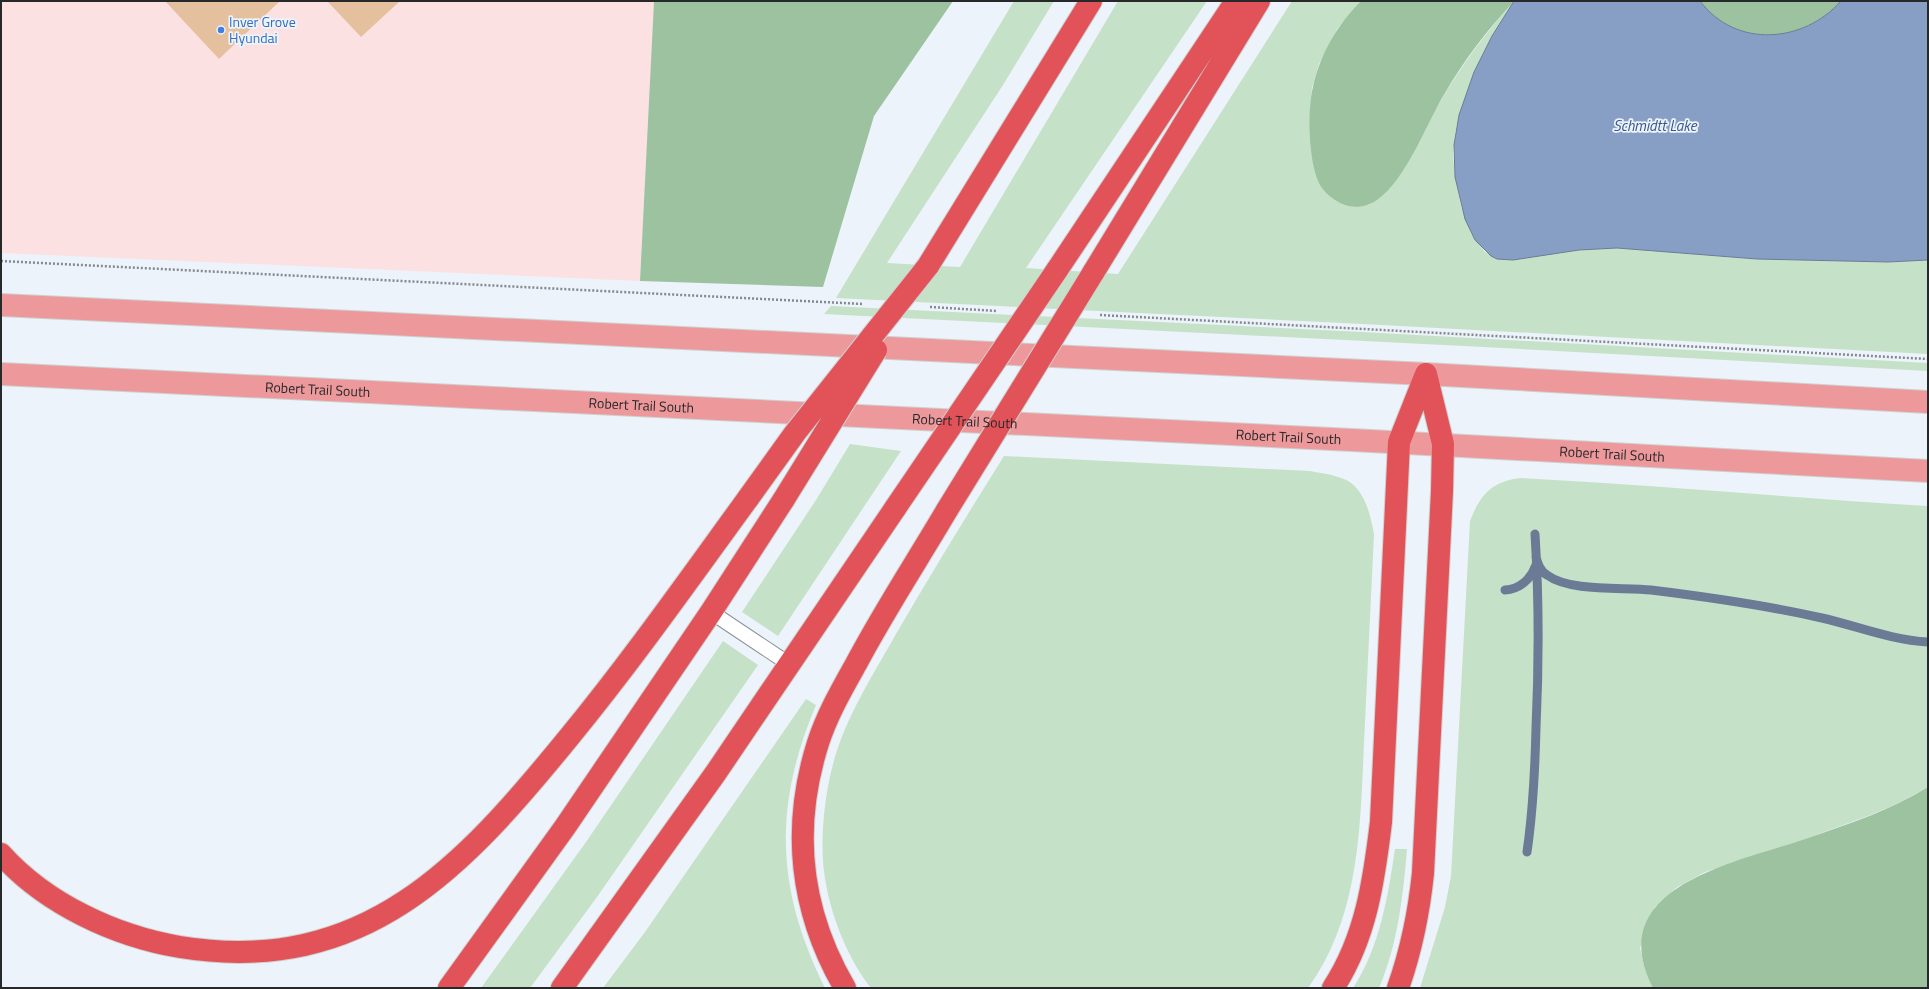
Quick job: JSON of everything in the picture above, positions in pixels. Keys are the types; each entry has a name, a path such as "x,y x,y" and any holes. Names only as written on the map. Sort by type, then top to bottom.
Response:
{"highway":[{"path":"449,988 565,827 711,612 784,499 1092,1"},
{"path":"562,988 715,774 1057,270 1236,1"},
{"path":"845,988 834,969 818,932 804,877 804,815 810,773 824,728 840,694 868,642 947,510 1259,1"},
{"path":"1,854 43,891 88,917 122,932 143,939 195,950 237,953 264,952 290,948 331,937 384,915 412,898 440,877 468,852 519,798 636,652 795,433 928,266"},
{"path":"1333,988 1358,939 1369,900 1376,860 1381,808 1399,442 1426,374"},
{"path":"1398,988 1407,960 1416,920 1423,873 1443,444 1426,374"}],"main road":[{"path":"1,305 1426,374 1928,402"},
{"name":"Robert Trail South","path":"1,374 1443,444 1928,471"}],"lane":[{"path":"711,612 789,664"}],"path":[{"path":"1,261 871,304"},
{"path":"925,307 1004,311"},
{"path":"1092,315 1928,359"}],"shaded area":[{"path":"1,1 654,1 640,281 1,253"}],"green space":[{"path":"654,1 953,1 874,116 823,287 640,281"},
{"path":"1014,1 1054,1 1003,85 887,263 960,267 1118,1 1207,1 1026,268 1118,274 1292,1 1361,1 1337,29 1319,64 1312,88 1310,111 1369,205 1379,198 1396,180 1410,158 1449,87 1473,51 1514,1 1492,36 1474,72 1459,115 1455,135 1453,154 1455,177 1461,206 1471,233 1485,252 1505,260 1579,250 1617,248 1757,259 1888,262 1928,260 1928,354 836,298"},
{"path":"1361,1 1514,1 1468,57 1452,81 1415,151 1397,179 1377,200 1367,205 1356,207 1345,205 1331,197 1324,191 1317,179 1311,153 1310,110 1311,97 1316,75 1325,51 1345,20"},
{"path":"1700,1 1841,1 1826,15 1808,25 1790,32 1770,35 1751,33 1732,27 1715,17"},
{"path":"831,306 1363,332 1928,363 1928,371 824,314"},
{"path":"850,444 901,451 778,636 742,612 816,500"},
{"path":"1004,456 1310,471 1341,478 1349,482 1355,487 1365,501 1374,534 1362,791 1356,860 1340,927 1326,958 1308,988 871,988 853,961 838,928 828,894 823,862 824,813 833,764 838,747 852,713 869,681 936,567"},
{"path":"1521,478 1928,506 1928,787 1901,802 1868,816 1808,838 1705,872 1676,888 1655,907 1640,948 1645,969 1653,988 1420,988 1445,907 1451,876 1470,521 1478,504 1488,491 1502,482"},
{"path":"723,641 758,665 597,897 530,988 481,988 586,842"},
{"path":"806,699 816,705 802,742 792,778 787,813 786,848 789,882 797,916 809,952 825,988 603,988 645,932"},
{"path":"1928,787 1928,988 1653,988 1642,953 1645,924 1661,902 1685,883 1715,869 1748,857 1870,816 1899,803"},
{"path":"1395,849 1407,849 1399,920 1391,954 1379,988 1353,988 1370,956 1382,921"}],"water":[{"name":"Schmidtt Lake","path":"1514,1 1700,1 1715,17 1732,27 1751,33 1770,35 1790,32 1808,25 1826,15 1841,1 1928,1 1928,260 1888,262 1757,259 1617,248 1579,250 1513,260 1497,259 1491,256 1475,240 1465,219 1455,177 1454,145 1459,115 1474,72 1492,36"}],"building":[{"name":"Inver Grove Hyundai","path":"165,1 280,1 219,59"},
{"name":"Inver Grove Hyundai","path":"327,1 400,1 361,37"}],"waterway":[{"path":"1527,852 1531,821 1535,759 1538,679 1538,606 1535,534"},
{"path":"1536,557 1540,567 1545,573 1557,580 1569,584 1597,588 1651,590 1736,602 1822,618 1901,639 1928,642"},
{"path":"1505,590 1515,588 1528,579 1536,565"}],"place":[{"name":"Inver Grove Hyundai","path":"221,30"}]}
